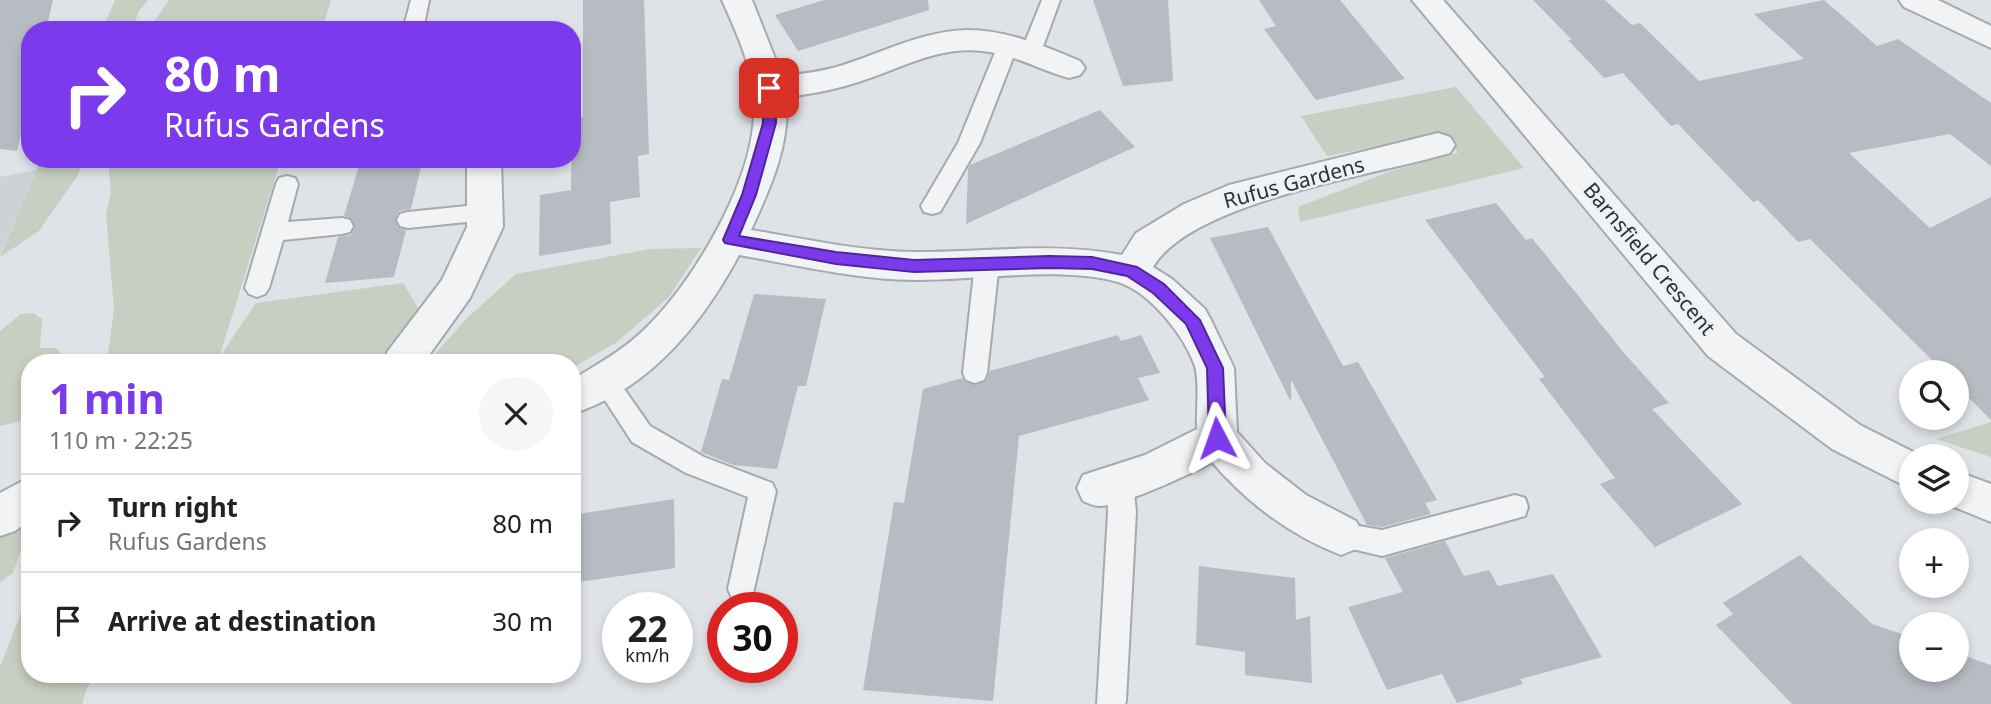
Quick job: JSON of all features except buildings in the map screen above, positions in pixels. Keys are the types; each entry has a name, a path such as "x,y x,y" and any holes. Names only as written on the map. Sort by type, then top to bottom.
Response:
{"street":[{"path":"588,389 660,339 687,307 730,240 749,195 770,123 769,88 750,28 737,0"},
{"name":"Barnsfield Crescent","path":"1427,0 1722,345 1846,437 1899,465"},
{"path":"1914,0 1991,38"},
{"path":"769,88 806,85 852,73 929,45 967,40 1020,49 1069,68"},
{"name":"Rufus Gardens","path":"1131,271 1149,242 1207,208 1241,194 1438,145"},
{"path":"408,354 457,288 485,227 484,168"},
{"path":"730,240 836,258 914,266 1092,263 1131,271 1158,289 1192,320 1215,368 1217,438 1250,476 1291,508 1341,534"},
{"path":"1109,485 1141,477 1185,458 1217,438"},
{"path":"1969,494 1991,503"}],"lane":[{"path":"415,21 420,0"},
{"path":"933,206 1020,49 1051,0"},
{"path":"257,288 288,184"},
{"path":"408,220 485,212"},
{"path":"274,232 342,226"},
{"path":"975,373 987,263"},
{"path":"588,389 641,434 695,465 763,491 742,589"},
{"path":"1109,485 1122,512 1111,701"},
{"path":"1341,534 1382,543 1515,507"}],"shaded area":[{"path":"36,170 30,185 0,255 0,177"}],"green space":[{"path":"115,0 148,0 135,21 106,21"},
{"path":"169,0 331,0 325,21 154,21"},
{"path":"1456,87 1524,168 1300,222 1298,207 1391,171 1458,153 1442,134 1327,156 1301,116"},
{"path":"37,168 81,168 39,231 0,257"},
{"path":"109,168 278,168 220,354 108,354 114,309 106,214 111,194"},
{"path":"701,248 669,297 617,342 581,363 581,354 435,354 467,318 516,274 650,249"},
{"path":"403,283 420,311 392,354 222,354 256,303"},
{"path":"33,313 42,319 40,348 56,348 61,354 21,354 21,421 0,426 0,331 21,314"},
{"path":"1991,422 1991,457 1969,450 1969,444 1951,444 1936,439"},
{"path":"21,518 21,549 13,573 0,582 0,537"},
{"path":"21,612 21,683 90,683 82,704 0,704 0,667"}],"route":[{"path":"769,88 770,123 749,195 730,240 836,258 914,266 1049,262 1092,263 1131,271 1158,289 1192,320 1215,368 1217,438"}]}
